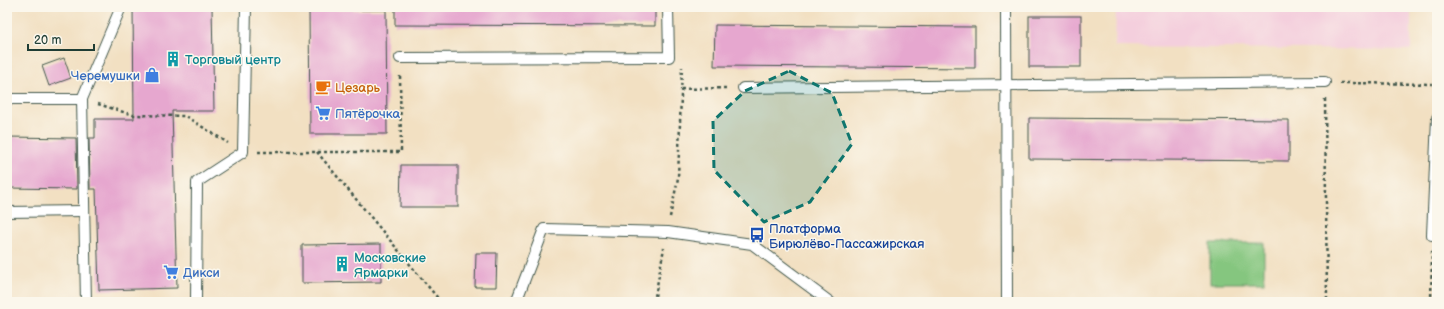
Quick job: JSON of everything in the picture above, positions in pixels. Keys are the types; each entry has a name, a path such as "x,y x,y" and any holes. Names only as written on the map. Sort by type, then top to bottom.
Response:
{"lane":[{"path":"86,302 82,99 121,7"},
{"path":"196,302 197,182 243,152 246,7"},
{"path":"400,58 669,57 670,7"},
{"path":"1006,7 1007,302"},
{"path":"743,88 1325,82"},
{"path":"7,99 82,99"},
{"path":"1432,235 1437,118"},
{"path":"7,212 84,212"},
{"path":"516,302 544,229 668,232 752,244 830,302"}],"path":[{"path":"82,99 133,115 185,116 243,152 401,152 400,58"},
{"path":"1327,302 1325,82 1437,84"},
{"path":"681,90 743,88"},
{"path":"678,178 681,100"},
{"path":"317,152 441,302"},
{"path":"1431,302 1432,235"}],"highlighted area":[{"path":"789,71 832,93 852,144 810,202 764,222 714,170 713,121 745,91"}],"shaded area":[{"path":"1116,7 1411,7 1411,50 1115,47"}],"green space":[{"path":"1210,243 1264,243 1264,283 1210,283"}],"building":[{"path":"133,7 212,7 214,111 172,111 177,288 99,290 96,189 90,189 89,138 95,138 95,119 134,119"},
{"path":"395,7 655,7 655,26 395,25"},
{"path":"309,10 386,10 387,134 310,134"},
{"path":"1029,16 1081,16 1081,67 1029,67"},
{"path":"715,25 975,27 975,68 714,66"},
{"path":"64,58 71,78 49,86 42,66"},
{"path":"1029,118 1289,120 1289,161 1029,159"},
{"path":"7,137 76,138 77,189 7,188"},
{"path":"401,165 458,165 458,207 400,207"},
{"name":"Московские Ярмарки","path":"381,244 381,282 302,283 302,245"},
{"path":"476,253 497,253 496,287 475,287"}],"place":[{"name":"Торговый центр","path":"173,59"},
{"name":"Черемушки","path":"152,75"},
{"name":"Цезарь","path":"323,87"},
{"name":"Пятёрочка","path":"323,113"},
{"name":"Платформа Бирюлёво-Пассажирская","path":"757,235"},
{"name":"Московские Ярмарки","path":"342,264"},
{"name":"Дикси","path":"171,272"}]}
